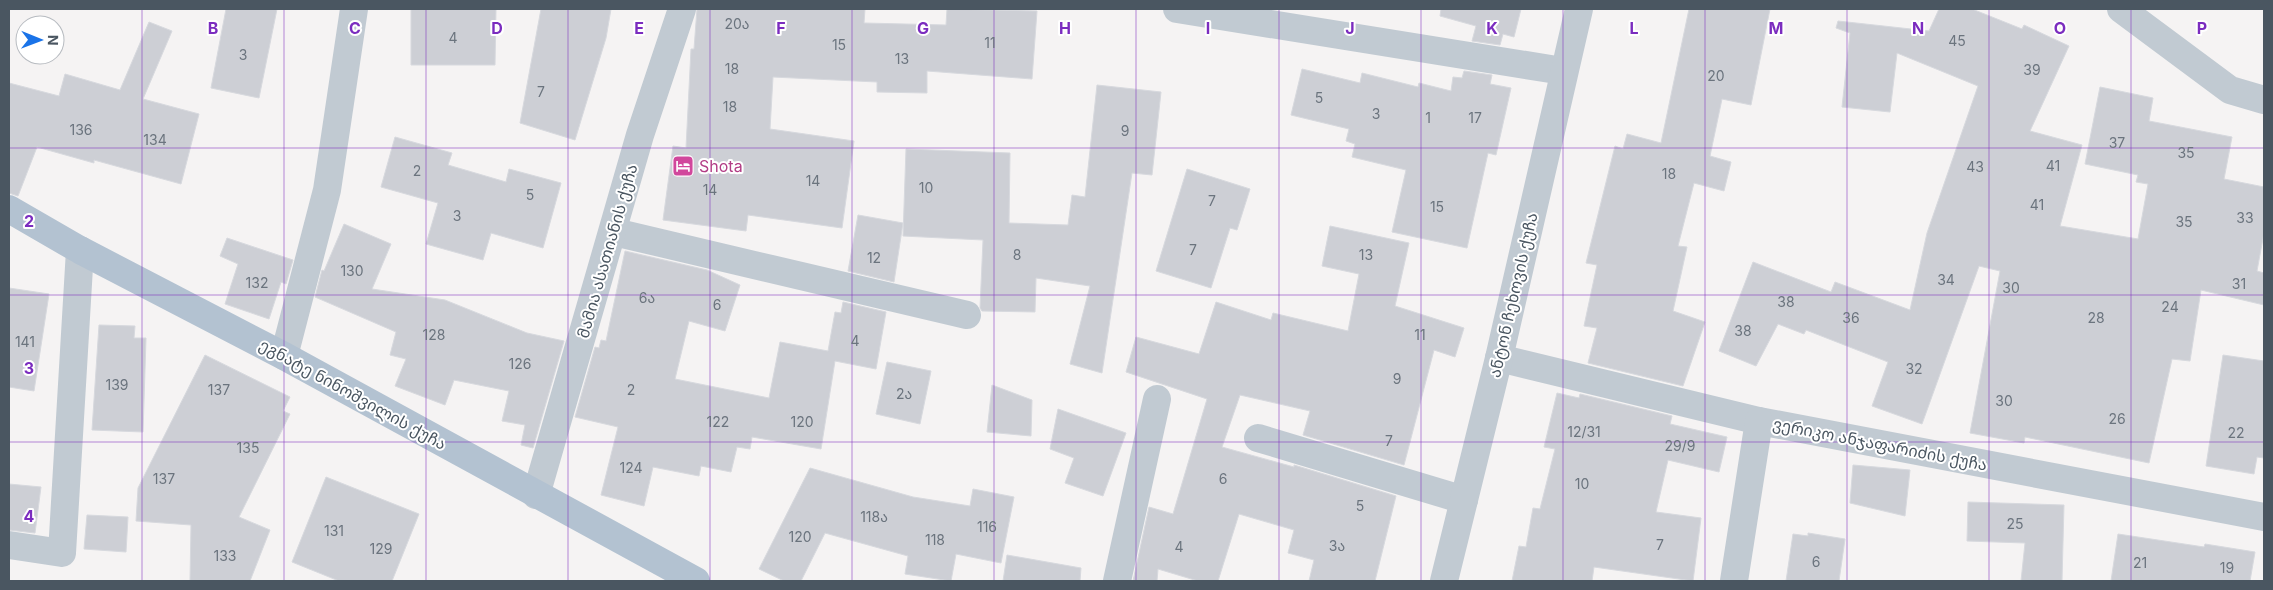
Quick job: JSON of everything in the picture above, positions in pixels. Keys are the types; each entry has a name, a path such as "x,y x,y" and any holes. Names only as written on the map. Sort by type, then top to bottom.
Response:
{"main road":[{"name":"ეგნატე ნინოშვილის ქუჩა","path":"9,209 80,250 284,356 696,581"}],"street":[{"path":"284,356 327,190 354,9"},
{"name":"მამია ასათიანის ქუჩა","path":"536,495 614,232 640,135 682,9"},
{"path":"1177,9 1563,71"},
{"name":"ანტონ ჩეხოვის ქუჩა","path":"1444,581 1499,358 1563,71 1579,9"},
{"path":"2121,9 2230,90 2264,100"},
{"path":"614,232 967,315"},
{"path":"9,544 62,553 80,250"},
{"name":"ვერიკო ანჯაფარიძის ქუჩა","path":"1499,358 1759,421 2264,518"},
{"path":"1117,581 1157,399"},
{"path":"1734,581 1759,421"},
{"path":"1258,438 1464,500"}],"building":[{"path":"226,9 277,9 259,98 211,88"},
{"path":"411,9 496,9 495,65 411,65"},
{"path":"541,9 611,9 606,38 575,140 520,123"},
{"path":"697,9 865,9 864,23 946,25 947,9 1037,11 1032,79 927,71 927,93 877,92 877,82 773,77 770,129 854,141 842,228 748,215 746,231 663,220 673,146 686,148 691,49 694,49"},
{"path":"1441,9 1521,9 1514,37 1503,34 1500,45 1472,41 1476,26 1440,16"},
{"path":"1689,9 1770,9 1751,105 1722,99 1710,156 1731,162 1724,191 1694,183 1678,246 1687,247 1673,311 1705,322 1683,386 1588,363 1597,328 1584,326 1597,265 1586,263 1615,146 1623,149 1627,134 1661,143"},
{"path":"1939,9 1972,9 2022,29 2024,25 2069,46 2030,131 2082,145 2060,226 2138,239 2148,184 2136,182 2138,175 2085,164 2100,87 2153,98 2149,121 2232,137 2224,179 2264,187 2264,233 2257,271 2264,273 2264,305 2201,290 2190,361 2172,359 2149,463 2025,437 2024,443 1970,433 2000,271 1979,266 1922,424 1872,406 1888,362 1806,330 1804,334 1778,324 1756,366 1719,351 1753,262 1831,292 1835,282 1910,310 1927,233 1978,86 1897,53 1890,112 1842,107 1850,33 1836,28 1838,21 1929,31"},
{"path":"149,22 172,31 143,99 199,114 181,184 94,160 94,163 37,147 18,196 9,193 9,83 59,96 65,74 120,90"},
{"path":"1302,69 1360,83 1362,73 1418,87 1419,83 1451,91 1453,77 1462,78 1464,71 1492,75 1490,84 1511,88 1496,155 1488,153 1467,248 1392,232 1406,170 1352,157 1355,144 1346,141 1349,129 1291,115"},
{"path":"1097,85 1161,92 1152,175 1132,173 1102,373 1070,364 1090,286 1036,278 1035,312 982,311 980,308 983,240 903,236 906,149 1010,153 1009,223 1068,225 1072,195 1085,197"},
{"path":"395,137 452,153 448,165 506,182 509,169 561,183 543,248 491,233 483,260 426,244 438,203 381,187"},
{"path":"1187,169 1250,189 1237,230 1230,228 1211,288 1156,271"},
{"path":"858,215 903,223 894,282 848,271"},
{"path":"344,224 391,244 372,289 445,300 527,333 564,341 533,448 521,445 525,425 502,421 509,391 454,380 445,405 395,386 406,359 390,355 396,332 315,297 322,270 324,271"},
{"path":"1330,226 1409,243 1395,306 1464,328 1455,357 1434,350 1404,465 1303,435 1310,411 1240,395 1222,447 1294,467 1294,465 1396,496 1375,581 1309,581 1314,560 1288,553 1294,530 1239,514 1218,581 1198,581 1158,569 1157,581 1133,581 1149,507 1173,514 1207,399 1126,372 1136,337 1199,354 1216,302 1271,320 1273,313 1348,331 1359,274 1322,266"},
{"path":"227,238 293,260 286,284 281,282 269,319 225,304 238,264 220,256"},
{"path":"625,251 707,270 740,285 725,331 689,321 675,379 769,398 780,342 828,351 835,312 841,313 843,302 886,312 876,369 835,361 821,449 752,437 750,449 737,447 731,472 701,466 699,476 653,467 644,506 601,495 618,427 575,417 595,347 599,348 601,340 606,341"},
{"path":"9,288 49,294 34,391 9,387"},
{"path":"99,325 135,326 134,338 146,338 143,432 92,430"},
{"path":"205,355 290,397 283,411 290,414 239,517 270,530 250,581 190,581 191,525 136,521 138,488"},
{"path":"2223,355 2264,361 2264,458 2257,457 2254,474 2206,466"},
{"path":"887,362 931,371 920,424 876,414"},
{"path":"992,385 1032,400 1031,436 987,432"},
{"path":"1557,393 1579,398 1580,394 1672,416 1670,424 1727,437 1719,472 1668,460 1656,512 1701,518 1693,581 1594,567 1592,581 1512,581 1519,546 1526,547 1533,508 1540,509 1555,449 1544,447"},
{"path":"1058,409 1126,433 1103,496 1065,483 1074,458 1050,449"},
{"path":"1853,465 1910,470 1905,516 1850,503"},
{"path":"810,468 913,497 970,506 973,489 1014,497 1001,563 956,554 951,581 905,574 908,556 825,533 801,581 784,581 759,569"},
{"path":"326,477 419,514 392,581 339,581 292,562"},
{"path":"9,484 41,487 35,533 9,530"},
{"path":"1968,502 2064,505 2062,581 2021,581 2025,543 1967,541"},
{"path":"87,515 128,517 126,552 84,549"},
{"path":"1808,533 1845,539 1839,581 1786,581 1793,534 1808,536"},
{"path":"2118,534 2204,547 2205,544 2255,552 2250,581 2111,581"},
{"path":"1007,555 1081,568 1080,581 1003,581"}],"place":[{"name":"Shota","path":"683,166"}]}
